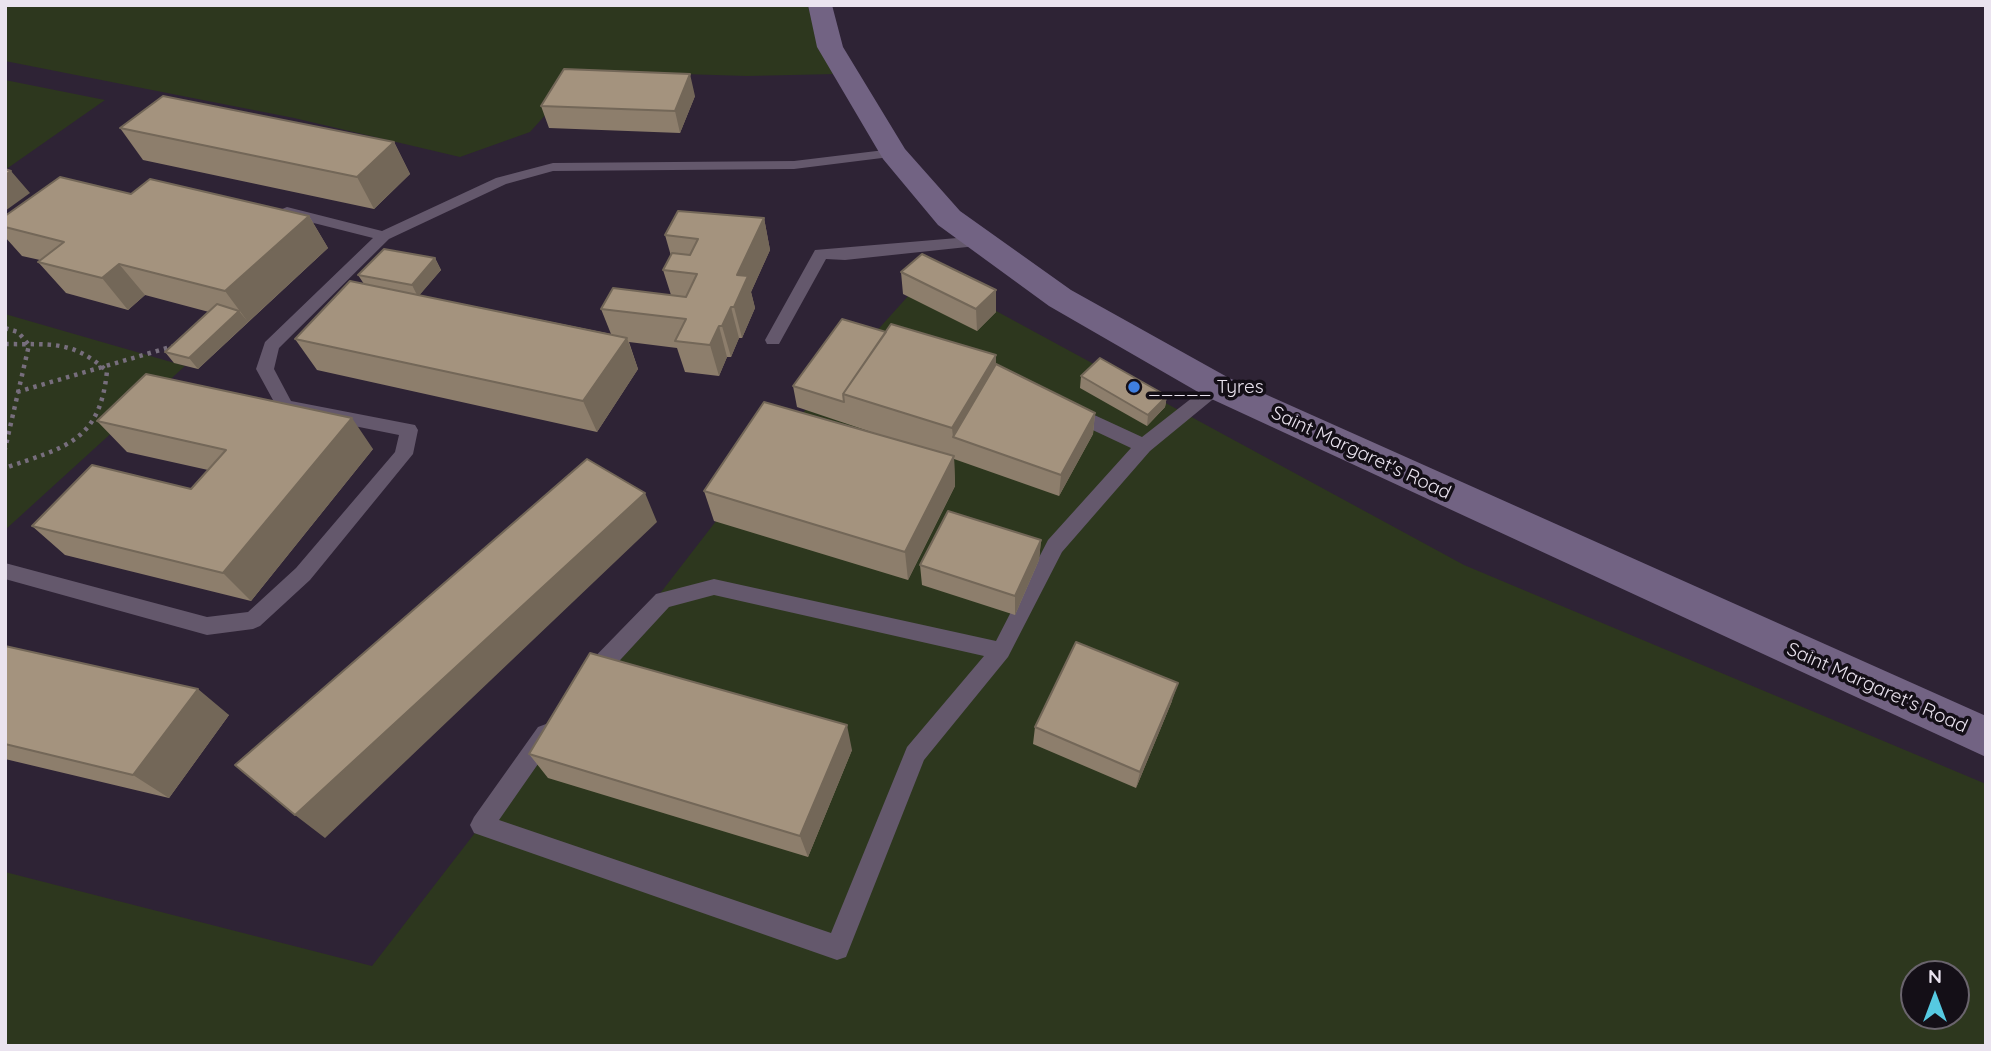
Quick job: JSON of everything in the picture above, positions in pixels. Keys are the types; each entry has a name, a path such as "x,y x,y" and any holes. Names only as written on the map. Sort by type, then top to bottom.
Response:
{"main road":[{"name":"Saint Margaret's Road","path":"820,5 830,47 893,153 949,218 1060,298 1217,387 1986,737"}],"lane":[{"path":"5,571 207,625 253,620 303,574 404,454 409,430 285,406 265,369 271,346 384,236 500,181 553,167 794,165 893,153"},
{"path":"267,208 384,236"},
{"path":"773,340 821,254 845,255 981,241"},
{"path":"559,716 482,825 837,948 915,754 1001,651 1055,546 1144,446 1217,387"},
{"path":"1060,407 1144,446"},
{"path":"574,694 663,600 714,587 1001,651"}],"path":[{"path":"5,328 18,332 29,345"},
{"path":"5,344 65,345 90,356 107,371 107,397 86,432 46,454 5,468"},
{"path":"6,446 29,345"},
{"path":"18,393 174,346"}],"green space":[{"path":"5,5 807,5 836,74 747,76 585,71 530,132 460,157 294,118 5,61"},
{"path":"5,80 105,100 5,170"},
{"path":"928,274 1464,565 1986,784 1986,1046 5,1046 5,872 372,966 781,437"},
{"path":"5,314 185,366 5,530"}],"building":[{"path":"564,69 690,74 675,111 541,106"},
{"path":"163,96 394,142 357,177 120,128"},
{"path":"60,177 131,194 150,179 309,216 225,291 119,264 102,278 38,262 64,242 5,227 5,216"},
{"path":"678,211 764,218 737,275 748,276 734,307 731,307 722,326 719,326 710,345 675,341 686,319 601,309 613,288 686,297 697,274 663,270 672,253 690,255 698,239 665,235"},
{"path":"384,249 435,258 412,285 358,275"},
{"path":"922,254 996,290 976,309 901,272"},
{"path":"350,281 627,338 583,401 295,339"},
{"path":"217,304 239,311 189,358 165,352"},
{"path":"842,319 886,332 843,394 844,402 793,386"},
{"path":"891,324 996,355 952,428 843,394"},
{"path":"1100,358 1167,396 1148,415 1081,376"},
{"path":"996,364 1095,413 1061,475 953,437"},
{"path":"146,374 352,418 223,573 32,526 92,465 191,489 226,450 97,421"},
{"path":"764,402 954,456 905,552 704,491"},
{"path":"587,459 645,493 295,815 235,765"},
{"path":"948,511 1041,540 1015,596 920,565"},
{"path":"1076,642 1178,683 1140,772 1035,727"},
{"path":"5,646 198,689 133,775 5,744"},
{"path":"590,653 847,725 800,836 529,754"}],"place":[{"name":"_____ Tyres","path":"1134,387"}]}
